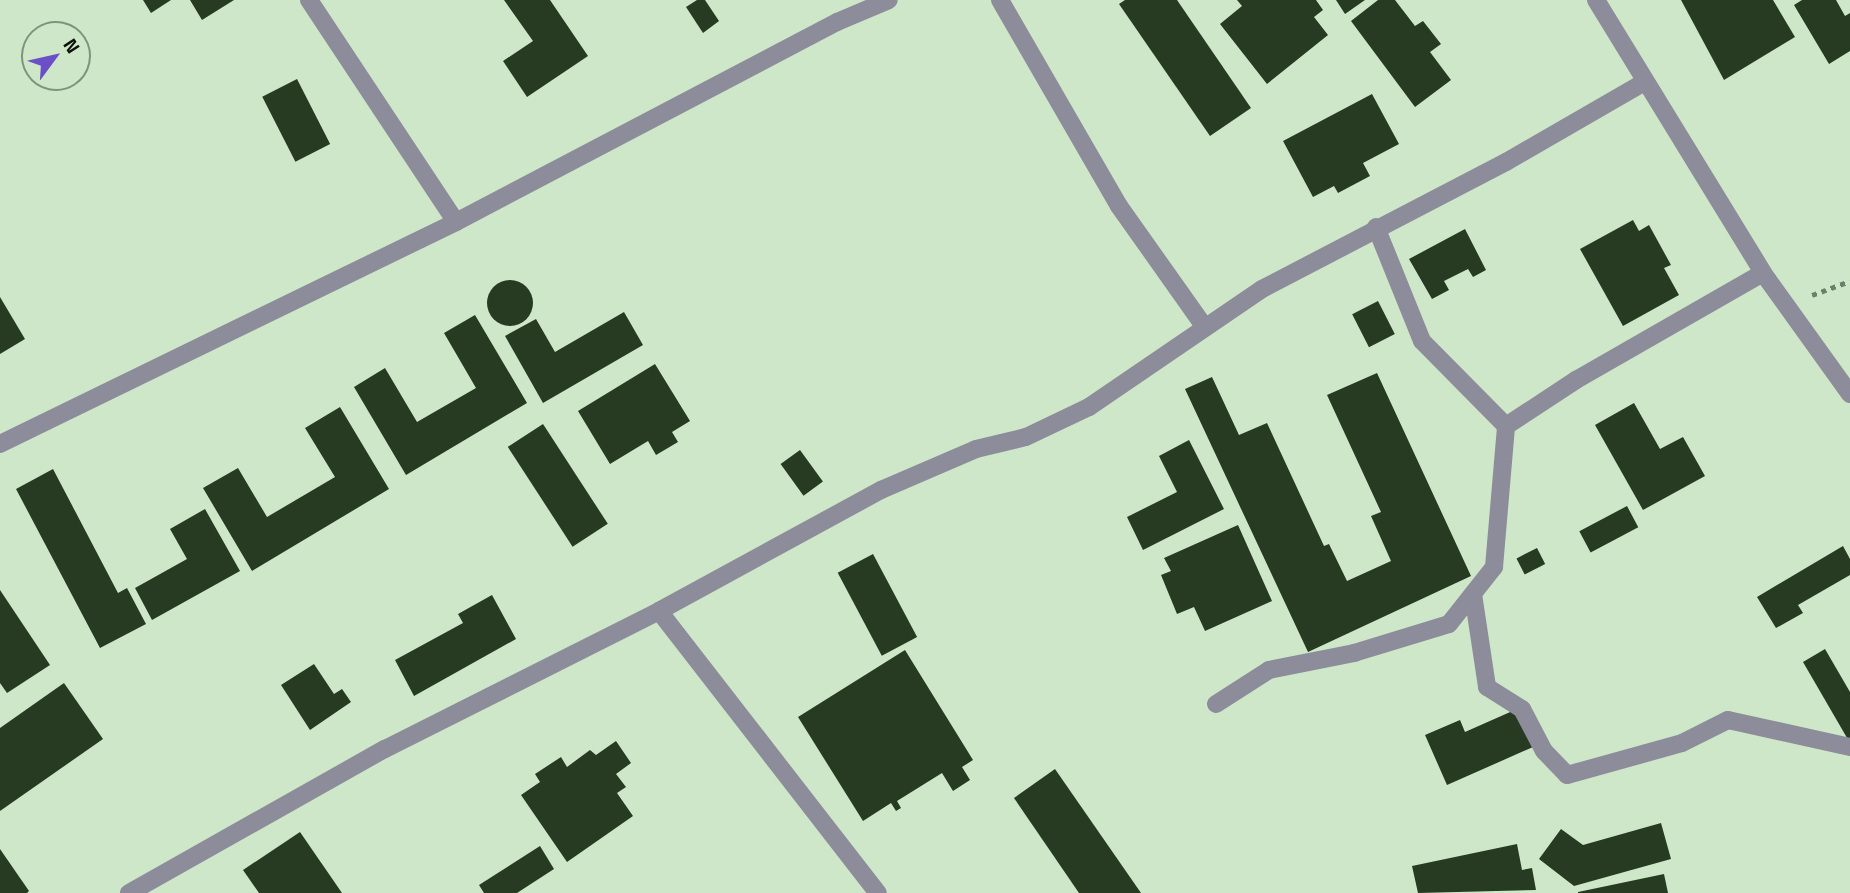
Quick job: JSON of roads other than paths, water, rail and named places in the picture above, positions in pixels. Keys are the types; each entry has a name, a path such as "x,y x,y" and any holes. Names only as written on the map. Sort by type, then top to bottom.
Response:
{"street":[{"path":"309,0 456,222"},
{"path":"0,444 456,222 837,22 889,0"},
{"path":"1000,0 1119,206 1204,326"},
{"path":"1596,0 1643,83 1763,273 1850,394"},
{"path":"129,893 385,749 659,611 923,470 1026,437 1088,407 1262,289 1376,227 1506,162 1643,83"},
{"path":"1216,704 1269,670 1354,653 1449,624 1494,567 1506,426 1422,341 1376,227"},
{"path":"1506,426 1576,380 1763,273"},
{"path":"1473,594 1487,687 1522,709 1544,751 1567,775 1682,743 1728,720 1850,747"},
{"path":"659,611 878,893"}]}
